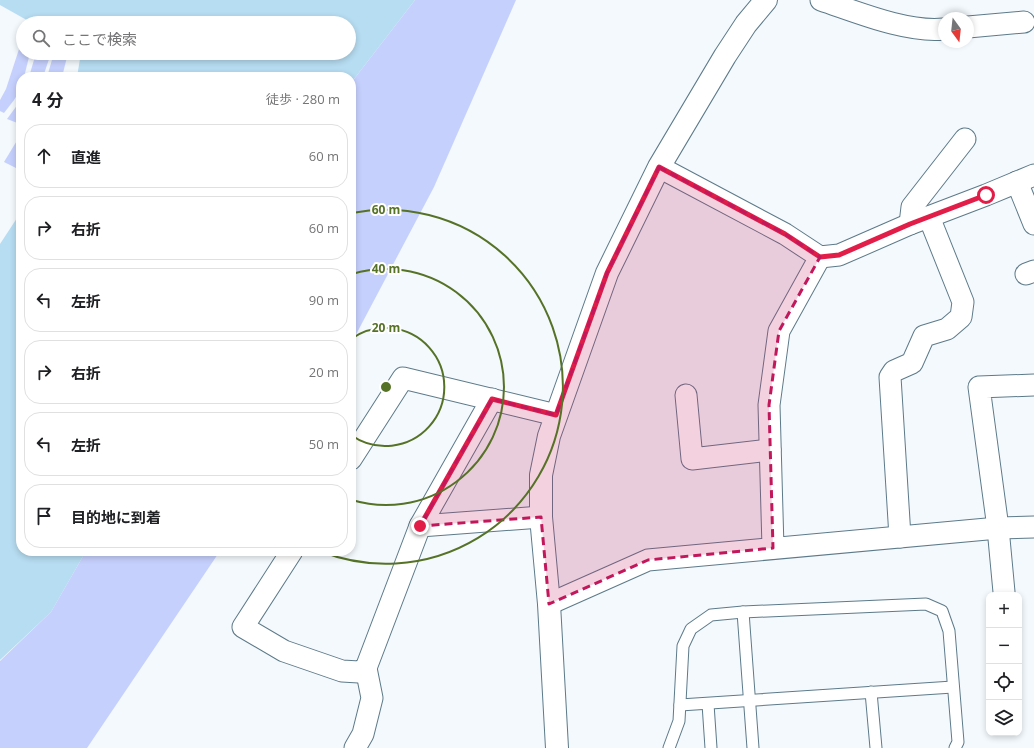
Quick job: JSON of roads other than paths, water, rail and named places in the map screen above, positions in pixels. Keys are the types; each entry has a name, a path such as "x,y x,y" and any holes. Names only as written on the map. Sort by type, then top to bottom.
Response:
{"street":[{"path":"557,748 549,604 541,517 542,475 549,436 607,273 659,167 725,56 746,24 766,0"},
{"path":"821,0 879,20 930,30 938,29"},
{"path":"974,26 1024,22"},
{"path":"900,537 890,377 894,371 912,363 924,336 947,329 961,317 963,302 912,207 964,139"},
{"path":"659,167 785,234 820,257 839,255 919,221 1025,179 1034,224"},
{"path":"774,548 769,405 779,332 820,257"},
{"path":"356,450 403,378 556,415"},
{"path":"1004,592 998,528 979,387 1034,385"},
{"path":"686,395 692,459 770,450"},
{"path":"355,748 362,734 372,698 366,668 420,526 492,399"},
{"path":"420,526 541,517"},
{"path":"549,604 648,560 998,528 1034,527"},
{"path":"289,556 243,627 284,651 342,671 359,672 366,668"}],"lane":[{"path":"669,748 679,722 683,646 691,629 711,615 743,612 926,604 942,611 949,631 957,746"},
{"path":"743,612 753,748"},
{"path":"680,705 953,687"},
{"path":"871,692 876,748"},
{"path":"708,704 711,748"}]}
